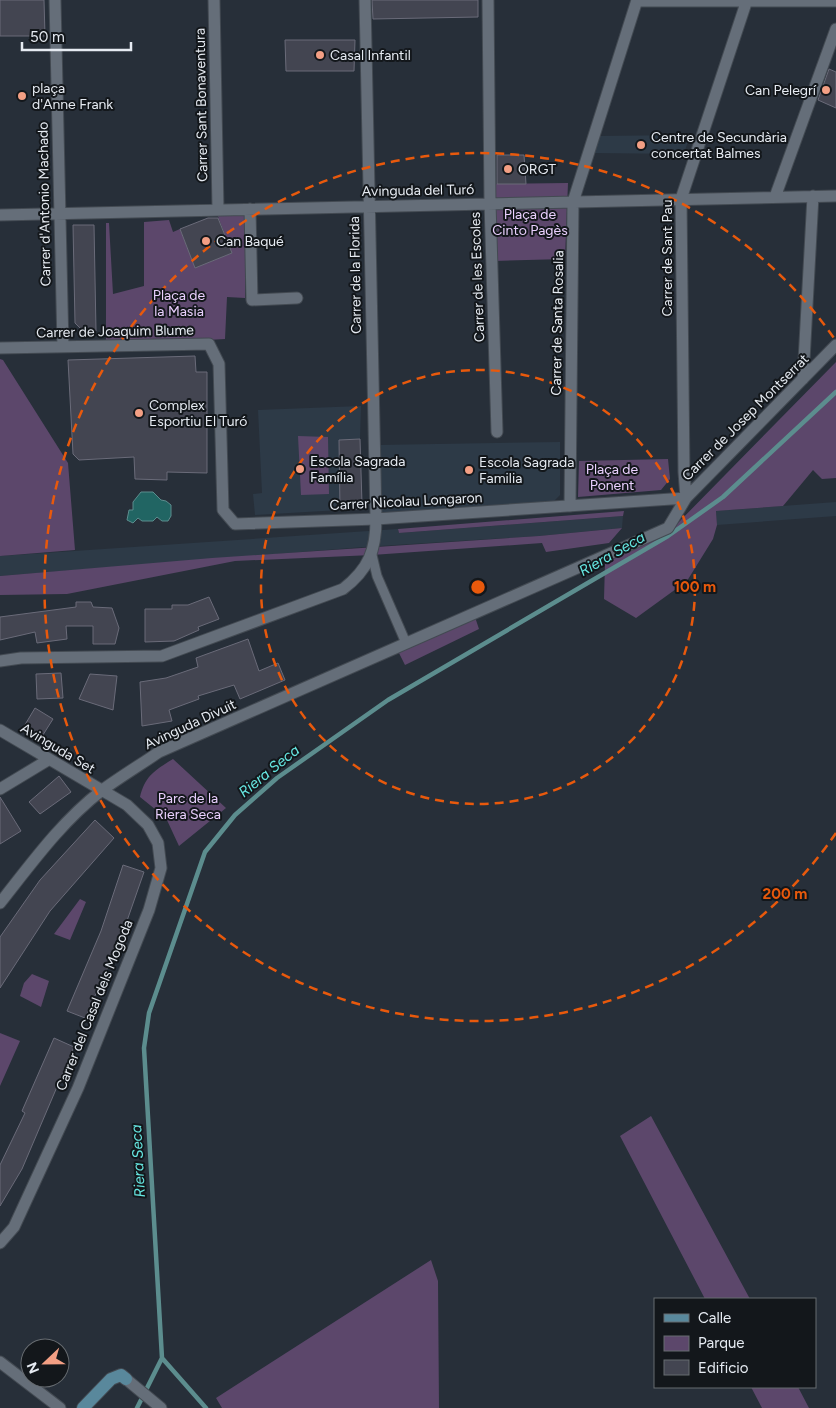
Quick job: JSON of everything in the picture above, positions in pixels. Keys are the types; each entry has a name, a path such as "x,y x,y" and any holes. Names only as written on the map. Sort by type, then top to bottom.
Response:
{"main road":[{"path":"83,1408 111,1379 122,1375 126,1379"}],"street":[{"name":"Carrer d'Antonio Machado","path":"56,0 63,347"},
{"name":"Carrer Sant Bonaventura","path":"214,0 218,209"},
{"name":"Carrer de la Florida","path":"365,0 376,519 376,541 372,555"},
{"name":"Carrer de les Escoles","path":"488,0 490,204 497,432"},
{"path":"637,0 836,1"},
{"name":"Carrer de Santa Rosalia","path":"570,506 573,202 637,0"},
{"name":"Carrer de Sant Pau","path":"686,498 684,472 681,199 747,0"},
{"path":"775,197 836,29"},
{"path":"803,380 813,196"},
{"name":"Avinguda del Turó","path":"0,215 836,196"},
{"path":"250,209 252,300 297,298"},
{"name":"Carrer de Joaquim Blume","path":"0,348 209,344 219,364 223,510"},
{"name":"Carrer de Josep Montserrat","path":"406,643 668,528 686,498 836,345"},
{"name":"Carrer Nicolau Longaron","path":"223,510 235,524 376,519 686,498"},
{"path":"372,555 377,576 406,643"},
{"path":"0,661 162,656 343,589 355,579 372,555"},
{"name":"Avinguda Divuit","path":"0,903 51,838 101,791 160,752 406,643"},
{"name":"Avinguda Set","path":"0,730 101,791"},
{"path":"0,788 48,760"},
{"name":"Carrer del Casal dels Mogoda","path":"0,1243 14,1227 78,1088 149,910 161,868 158,843 148,825 126,805 101,791"},
{"path":"0,1362 60,1408"},
{"path":"126,1379 161,1408"}],"shaded area":[{"name":"Centre de Secundària concertat Balmes","path":"690,135 684,154 593,153 597,136"},
{"name":"Escola Sagrada Família","path":"361,406 360,439 339,440 340,510 255,515 253,494 262,493 258,410"},
{"name":"Escola Sagrada Familia","path":"560,442 560,495 554,501 383,514 380,511 378,445"},
{"path":"141,492 153,492 161,500 171,505 171,516 168,521 162,521 157,517 153,521 142,521 138,518 133,523 127,520 129,510 133,510 133,502"},
{"path":"836,502 836,516 717,525 716,511"},
{"path":"623,516 622,528 539,536 364,547 0,576 0,556 398,529 399,533"}],"green space":[{"name":"Plaça de Cinto Pagès","path":"568,183 565,259 494,261 492,184"},
{"name":"Plaça de la Masia","path":"217,214 246,215 245,298 227,297 225,339 106,346 106,223 109,223 113,294 144,286 144,222 169,220 173,232 180,229 195,267 232,253"},
{"path":"0,359 3,360 68,463 75,550 0,556"},
{"path":"836,362 836,478 822,479 813,470 783,506 716,511 717,525 713,539 687,581 636,618 604,599 605,563 672,529"},
{"path":"298,436 328,437 329,494 301,495"},
{"name":"Plaça de Ponent","path":"668,459 670,479 661,490 578,497 579,461"},
{"path":"624,511 623,516 399,533 398,529"},
{"path":"622,528 609,543 546,552 542,543 372,555 235,561 67,594 0,595 0,576 212,558 539,536"},
{"path":"475,617 479,629 405,665 398,651"},
{"name":"Parc de la Riera Seca","path":"173,759 226,808 179,846 166,818 140,797 145,784 152,774"},
{"path":"80,899 86,902 70,940 54,934"},
{"path":"32,974 49,981 41,1007 20,996 24,983"},
{"path":"0,1033 20,1041 0,1086"},
{"path":"651,1116 749,1298 704,1298 620,1136"},
{"path":"431,1260 438,1281 439,1408 222,1408 216,1398"},
{"path":"752,1388 799,1388 809,1408 762,1408"}],"building":[{"path":"0,0 44,0 45,36 0,36"},
{"path":"372,0 478,0 478,17 373,19"},
{"name":"Casal Infantil","path":"285,40 355,40 354,71 286,71"},
{"name":"Can Pelegrí","path":"829,69 836,72 836,108 818,100"},
{"name":"ORGT","path":"497,155 524,155 526,184 497,184"},
{"name":"Can Baqué","path":"208,218 218,218 232,253 195,268 180,229"},
{"path":"73,225 94,225 96,331 83,331 75,323"},
{"name":"Complex Esportiu El Turó","path":"195,356 196,372 207,372 207,473 167,472 167,480 135,479 134,457 79,460 73,454 68,360"},
{"path":"360,439 362,504 357,509 340,510 339,440"},
{"path":"209,597 219,619 198,627 199,630 174,641 145,642 145,609 172,609 172,605 188,605"},
{"path":"76,602 91,602 93,607 112,608 119,628 115,644 93,644 93,626 66,626 67,639 37,643 35,632 0,640 0,617 76,607"},
{"path":"248,639 259,671 278,663 285,680 240,699 234,685 198,696 199,699 169,710 172,721 142,726 140,682 166,678 198,667 196,658"},
{"path":"61,673 63,698 37,699 36,674"},
{"path":"90,674 117,676 113,710 79,699"},
{"path":"35,708 53,719 41,738 23,728"},
{"path":"59,776 71,792 40,814 29,802"},
{"path":"0,797 21,831 0,844"},
{"path":"95,820 114,838 50,911 0,988 0,937 40,880"},
{"path":"123,865 144,872 121,938 85,1018 67,1011 101,931"},
{"path":"54,1038 74,1047 22,1169 0,1206 0,1165 25,1113 22,1111"}],"waterway":[{"name":"Riera Seca","path":"206,1408 162,1358 144,1048 149,1013 205,852 235,815 277,778 388,700 668,536 723,497 836,392"},
{"path":"137,1408 162,1358"}],"place":[{"name":"Casal Infantil","path":"320,55"},
{"name":"Can Pelegrí","path":"826,90"},
{"name":"plaça d'Anne Frank","path":"22,96"},
{"name":"Centre de Secundària concertat Balmes","path":"641,145"},
{"name":"ORGT","path":"508,169"},
{"name":"Can Baqué","path":"206,241"},
{"name":"Complex Esportiu El Turó","path":"139,413"},
{"name":"Escola Sagrada Família","path":"300,469"},
{"name":"Escola Sagrada Familia","path":"469,470"}]}
